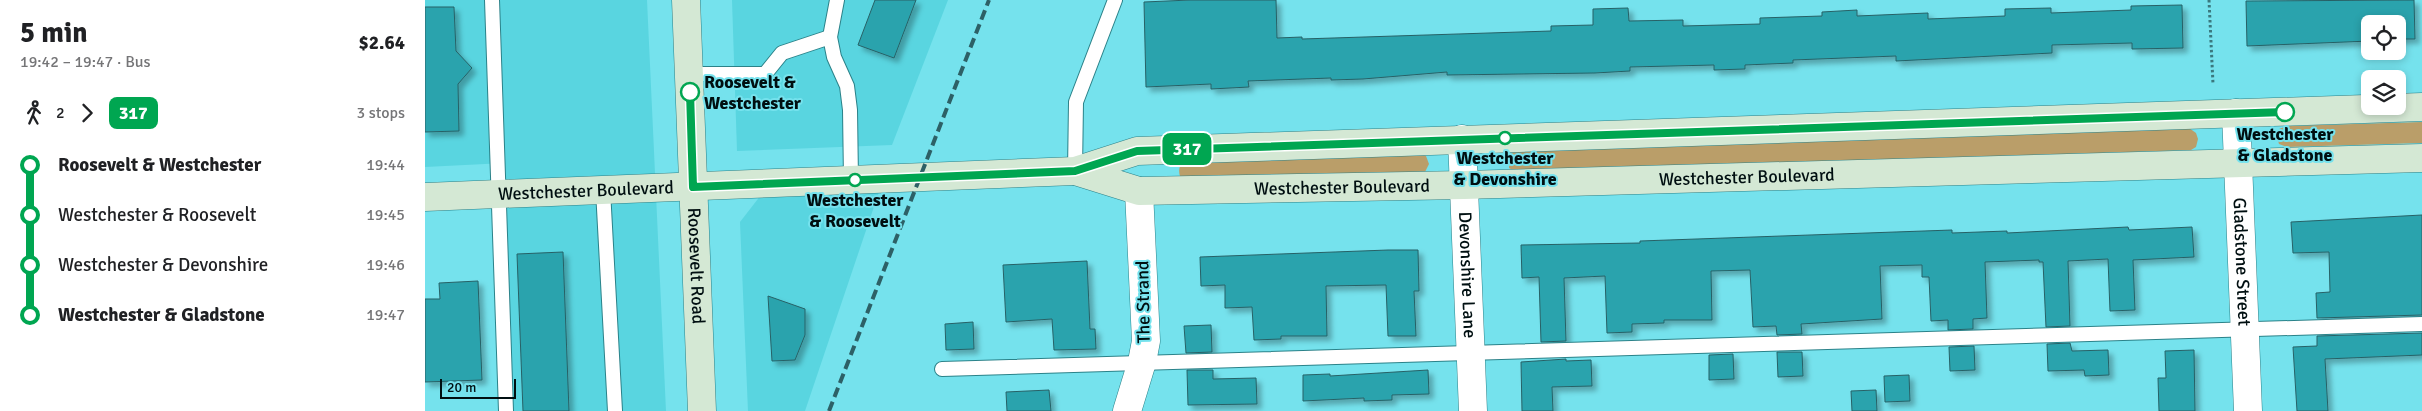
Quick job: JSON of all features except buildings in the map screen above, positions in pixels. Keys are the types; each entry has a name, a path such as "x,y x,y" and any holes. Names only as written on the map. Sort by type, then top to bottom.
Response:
{"street":[{"name":"Roosevelt Road","path":"686,0 703,411"},
{"name":"Westchester Boulevard","path":"425,199 497,194 1075,171 1137,151 2422,107"},
{"name":"Gladstone Street","path":"2236,113 2248,411"},
{"name":"Devonshire Lane","path":"1462,139 1473,411"},
{"name":"Westchester Boulevard","path":"1075,171 1139,191 1464,185 2422,158"},
{"name":"The Strand","path":"1127,411 1142,362 1146,341 1139,191"}],"lane":[{"path":"493,0 497,194 506,411"},
{"path":"837,0 829,37 834,57 847,86 850,110 851,180"},
{"path":"1075,171 1076,102 1115,0"},
{"path":"689,74 765,74 782,53 829,37"},
{"path":"603,190 615,411"},
{"path":"942,369 2422,324"}],"path":[{"path":"2209,0 2213,84"}],"shaded area":[{"path":"425,0 647,0 666,411 513,411 505,163 425,167"},
{"path":"732,0 948,0 892,145 737,151"},
{"path":"2422,122 2422,143 2287,147 2279,144 2277,137 2279,129 2287,126"},
{"path":"2189,128 2196,133 2198,139 2196,147 2191,150 1516,172 1509,168 1509,154 1515,150"},
{"path":"1419,152 1426,156 1429,164 1425,172 1419,174 1181,179 1179,171 1181,164 1185,160"},
{"path":"881,186 805,411 748,411 740,222 761,195"}],"railway":[{"path":"829,411 989,0"}],"bus line":[{"name":"317","path":"690,92 693,187 1075,171 1137,151 2285,112"}],"place":[{"name":"Roosevelt & Westchester","path":"690,92"},
{"name":"Westchester & Gladstone","path":"2285,112"},
{"name":"Westchester & Devonshire","path":"1505,138"},
{"name":"Westchester & Roosevelt","path":"855,180"}]}
